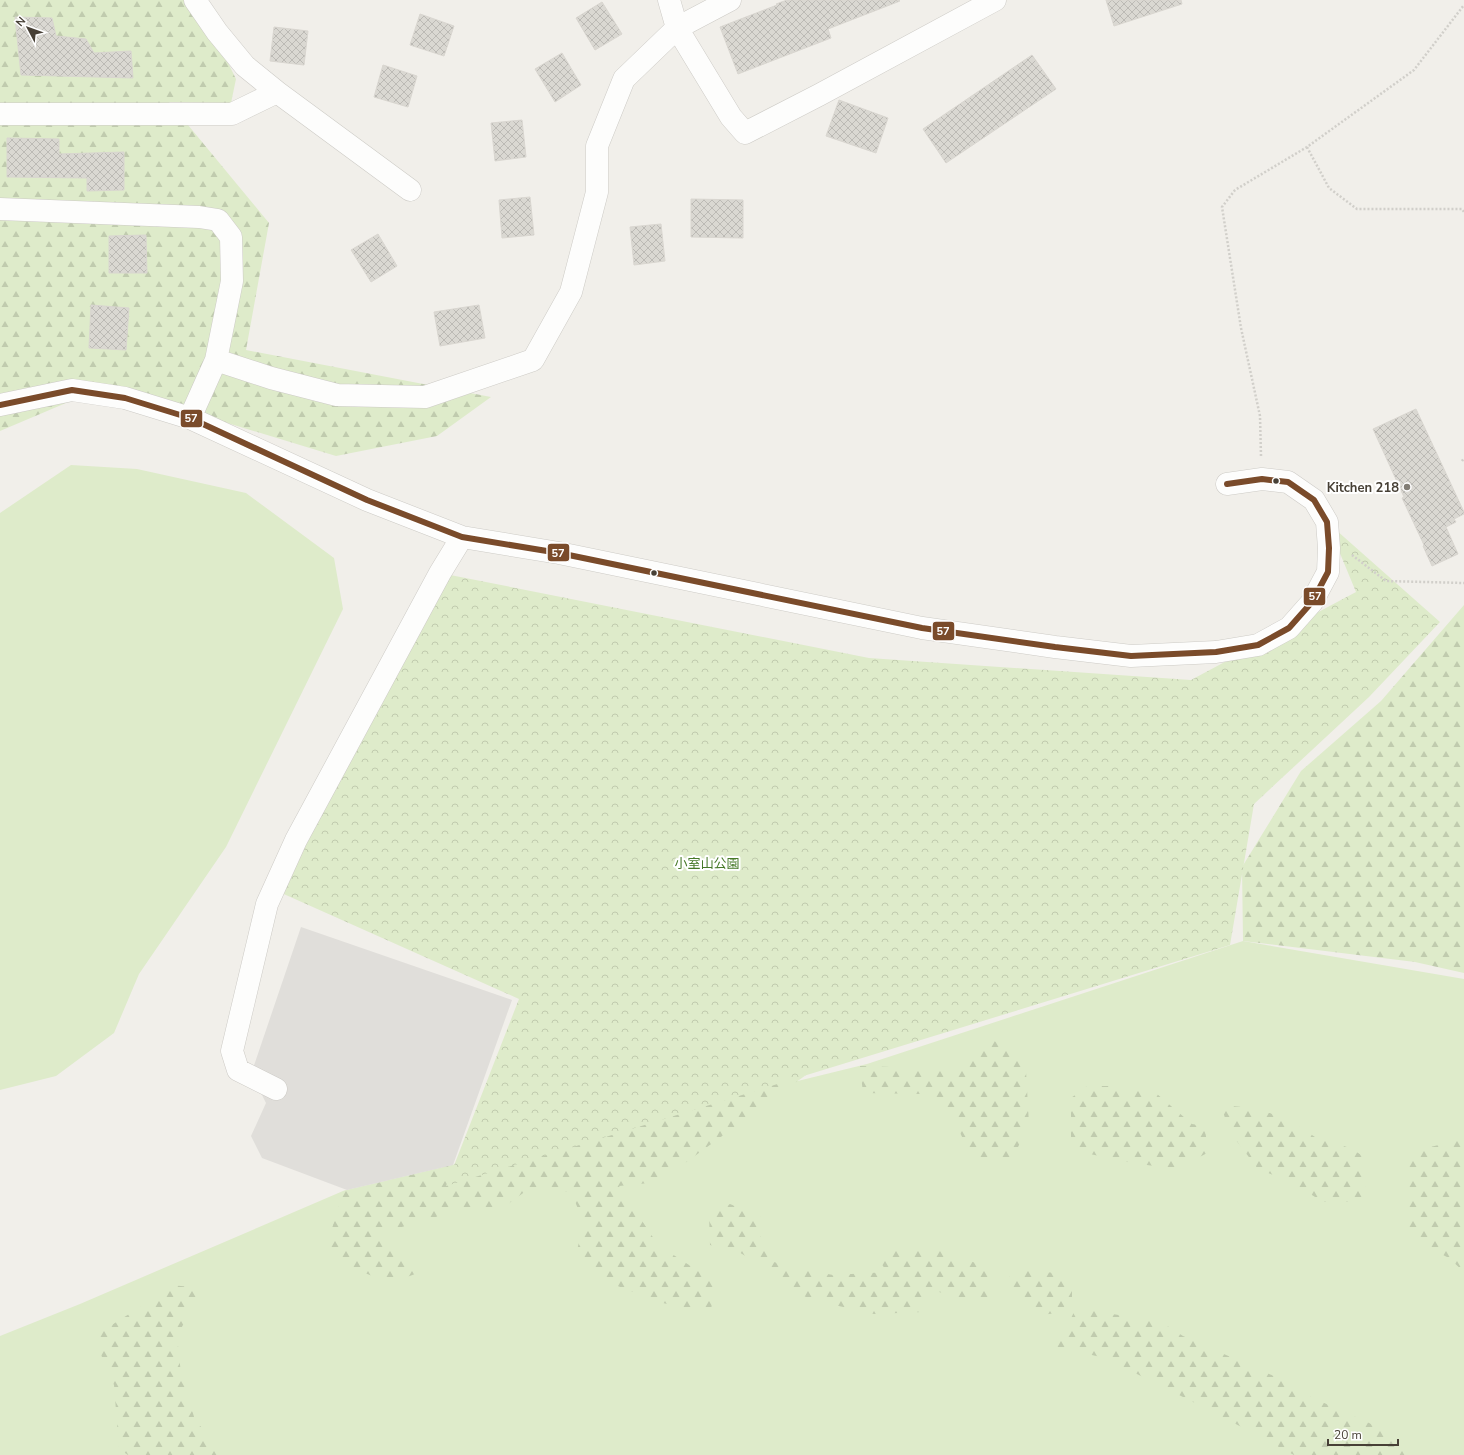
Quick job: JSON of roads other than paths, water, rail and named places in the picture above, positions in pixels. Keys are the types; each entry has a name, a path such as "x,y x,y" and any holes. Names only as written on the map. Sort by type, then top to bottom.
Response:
{"street":[{"path":"195,0 217,32 245,66 277,92 410,190"},
{"path":"669,0 677,28 731,117 745,133 819,95 995,0"},
{"path":"216,360 271,378 337,395 425,397 533,360 571,292 597,192 597,146 624,79 677,28 730,0"},
{"path":"0,114 232,114 277,92"},
{"path":"0,209 191,217 218,220 231,237 232,281 216,360 190,418"},
{"path":"0,405 72,390 125,398 190,418 367,500 462,537 559,553 922,628 1131,656 1216,652 1258,644 1289,628 1312,602 1328,572 1329,548 1327,522 1314,500 1288,482 1262,479 1227,484"},
{"path":"276,1089 238,1070 232,1051 267,904 300,833 440,573 462,537"}],"place":[{"name":"Kitchen 218","path":"1407,487"}],"park label":[{"name":"小室山公園","path":"707,863"}]}
